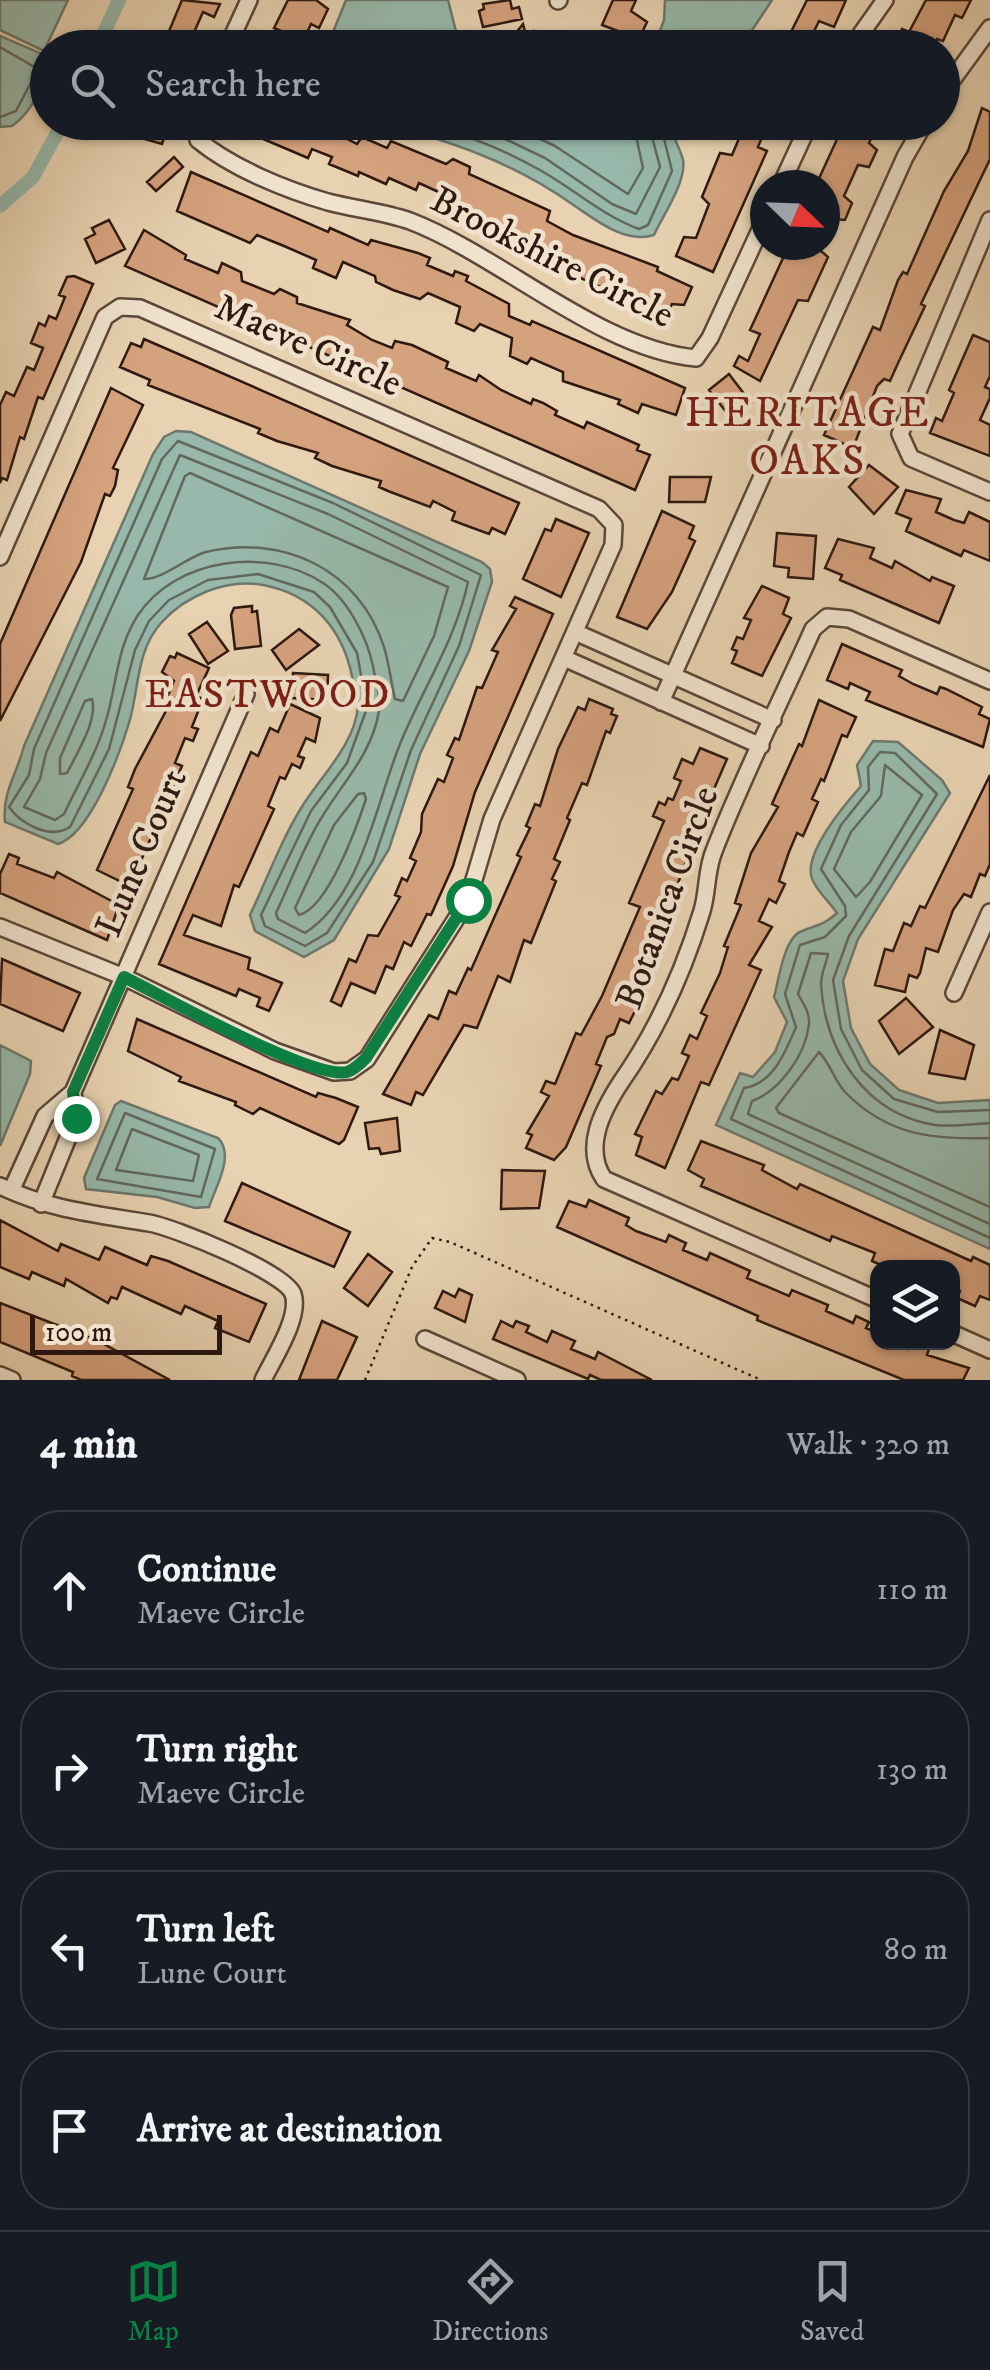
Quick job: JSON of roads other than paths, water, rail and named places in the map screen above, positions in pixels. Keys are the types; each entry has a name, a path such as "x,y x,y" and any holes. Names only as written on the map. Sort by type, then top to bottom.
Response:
{"street":[{"path":"236,30 249,0"},
{"path":"864,30 885,0"},
{"path":"960,69 990,28"},
{"name":"Brookshire Circle","path":"198,140 217,156 324,201 406,220 464,245 548,300 671,355 696,358 710,338 750,251"},
{"path":"788,170 802,140"},
{"path":"661,702 915,140"},
{"path":"990,220 900,434 912,458 990,492"},
{"name":"Maeve Circle","path":"0,557 104,317 120,307 140,308 599,509 614,525 614,545 492,820 480,867 460,916 366,1058 350,1072 334,1072 275,1051 124,977 0,926"},
{"name":"Botanica Circle","path":"870,1296 604,1179 595,1165 592,1147 618,1088 649,1042 680,976 704,906 712,856 814,628 827,617 850,620 990,680"},
{"path":"576,632 773,720"},
{"path":"616,682 628,656"},
{"path":"564,658 761,746"},
{"name":"Lune Court","path":"246,694 73,1092 45,1116 6,1188 41,1204 85,1216 169,1228 277,1276 293,1294 294,1309 263,1380"},
{"path":"713,724 724,700"},
{"path":"954,994 990,912"},
{"name":"Lune Court","path":"41,1204 76,1118 73,1092"},
{"path":"960,1337 990,1350"},
{"path":"425,1339 488,1374 517,1380"},
{"path":"0,1374 12,1380"}],"water":[{"path":"0,0 68,0 54,30 30,30 30,44 0,30"},
{"path":"346,0 448,0 456,30 334,30"},
{"path":"665,0 772,0 752,30 660,30"},
{"path":"0,36 30,49 30,106 12,126 0,127"},
{"path":"441,140 675,140 683,169 678,188 654,235 632,236 601,223 504,165"},
{"path":"176,431 191,432 482,562 490,569 492,582 469,651 420,754 389,849 334,940 304,957 255,931 250,915 295,818 351,733 358,706 341,643 322,616 296,596 263,585 235,584 207,591 171,613 147,646 118,754 102,792 81,826 58,844 5,822 8,792 24,746 153,454 164,437"},
{"path":"873,741 898,742 942,780 950,793 858,939 843,981 851,1028 870,1064 899,1090 938,1103 990,1100 990,1249 716,1125 740,1073 753,1077 775,1052 787,1022 774,997 791,941 837,913 813,881 813,859 826,831 861,786 857,765"},
{"path":"0,1045 31,1061 30,1074 0,1146"},
{"path":"121,1101 218,1138 225,1153 224,1162 209,1207 195,1208 157,1197 86,1189 84,1178 115,1105"}],"waterway":[{"path":"105,30 119,0"},
{"path":"0,206 33,177 53,140"}],"district":[{"name":"HERITAGE OAKS","path":"808,438"},
{"name":"EASTWOOD","path":"268,696"}]}
